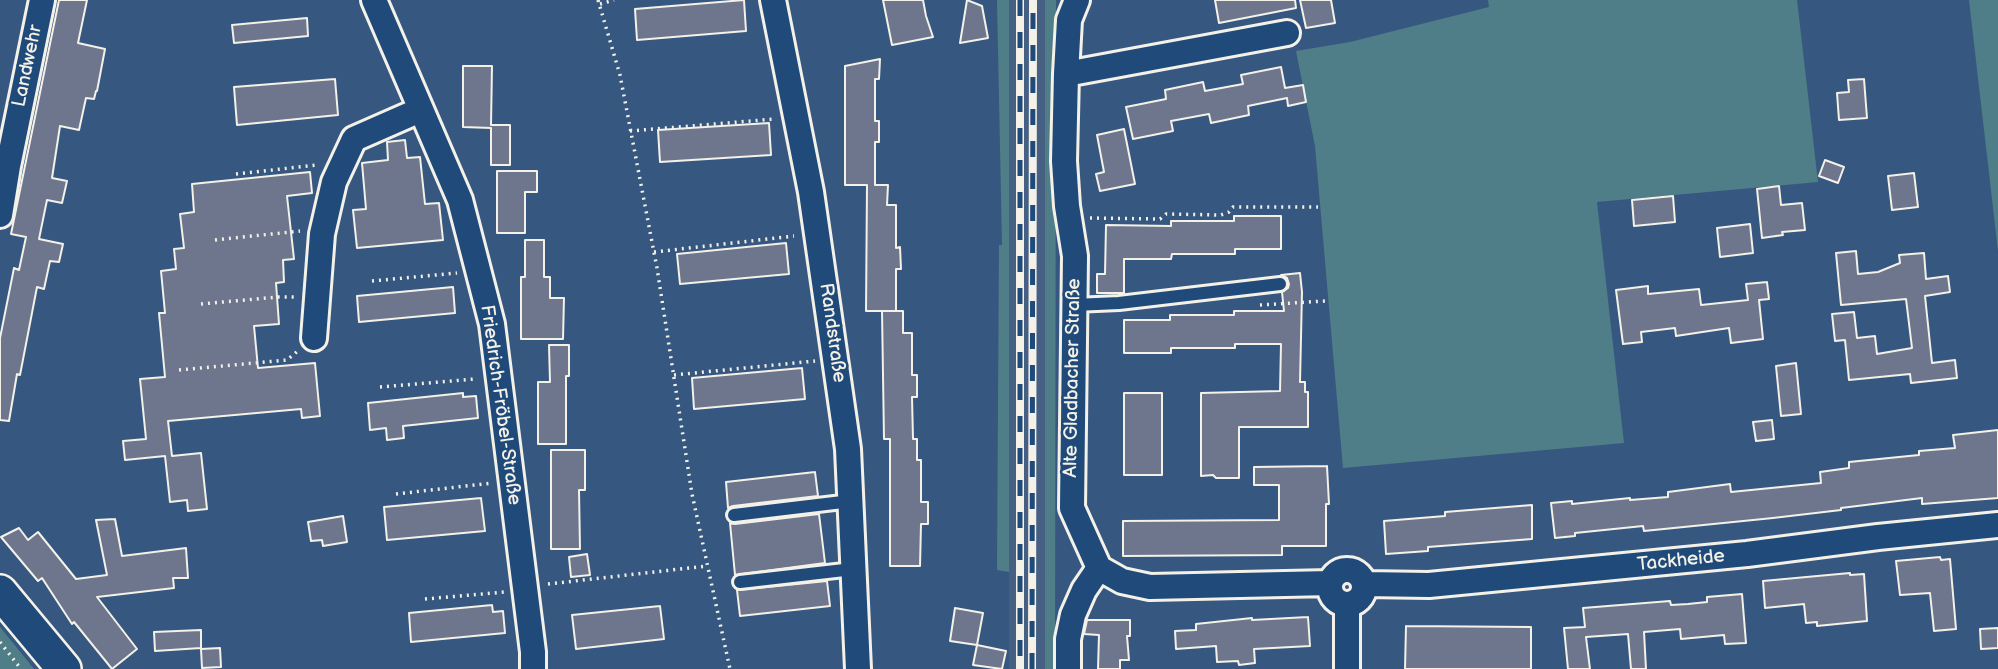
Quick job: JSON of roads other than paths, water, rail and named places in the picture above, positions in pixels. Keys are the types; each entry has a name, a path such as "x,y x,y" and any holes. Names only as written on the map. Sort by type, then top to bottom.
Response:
{"street":[{"name":"Landwehr","path":"0,215 42,0"},
{"name":"Friedrich-Fröbel-Straße","path":"374,0 460,200 492,324 533,669"},
{"name":"Randstraße","path":"773,0 811,192 848,449 858,669"},
{"name":"Alte Gladbacher Straße","path":"1077,0 1069,20 1064,161 1075,257 1072,508 1099,568"},
{"path":"1066,74 1287,33"},
{"path":"314,338 321,234 339,170 354,139 420,110"},
{"name":"Tackheide","path":"1099,568 1122,581 1150,587 1330,583 1336,574 1346,570 1359,575 1364,584 1429,585 1747,554 1998,525"},
{"path":"1068,669 1068,639 1073,615 1084,590 1099,568"},
{"path":"1330,583 1333,597 1347,604 1358,600 1364,590 1364,584"},
{"path":"0,592 64,669"},
{"path":"1347,604 1347,669"}],"lane":[{"path":"1074,305 1132,302 1280,284"},
{"path":"734,515 851,501"},
{"path":"740,582 853,569"}],"railway":[{"path":"1020,0 1020,669"},
{"path":"1032,669 1033,0"}]}
